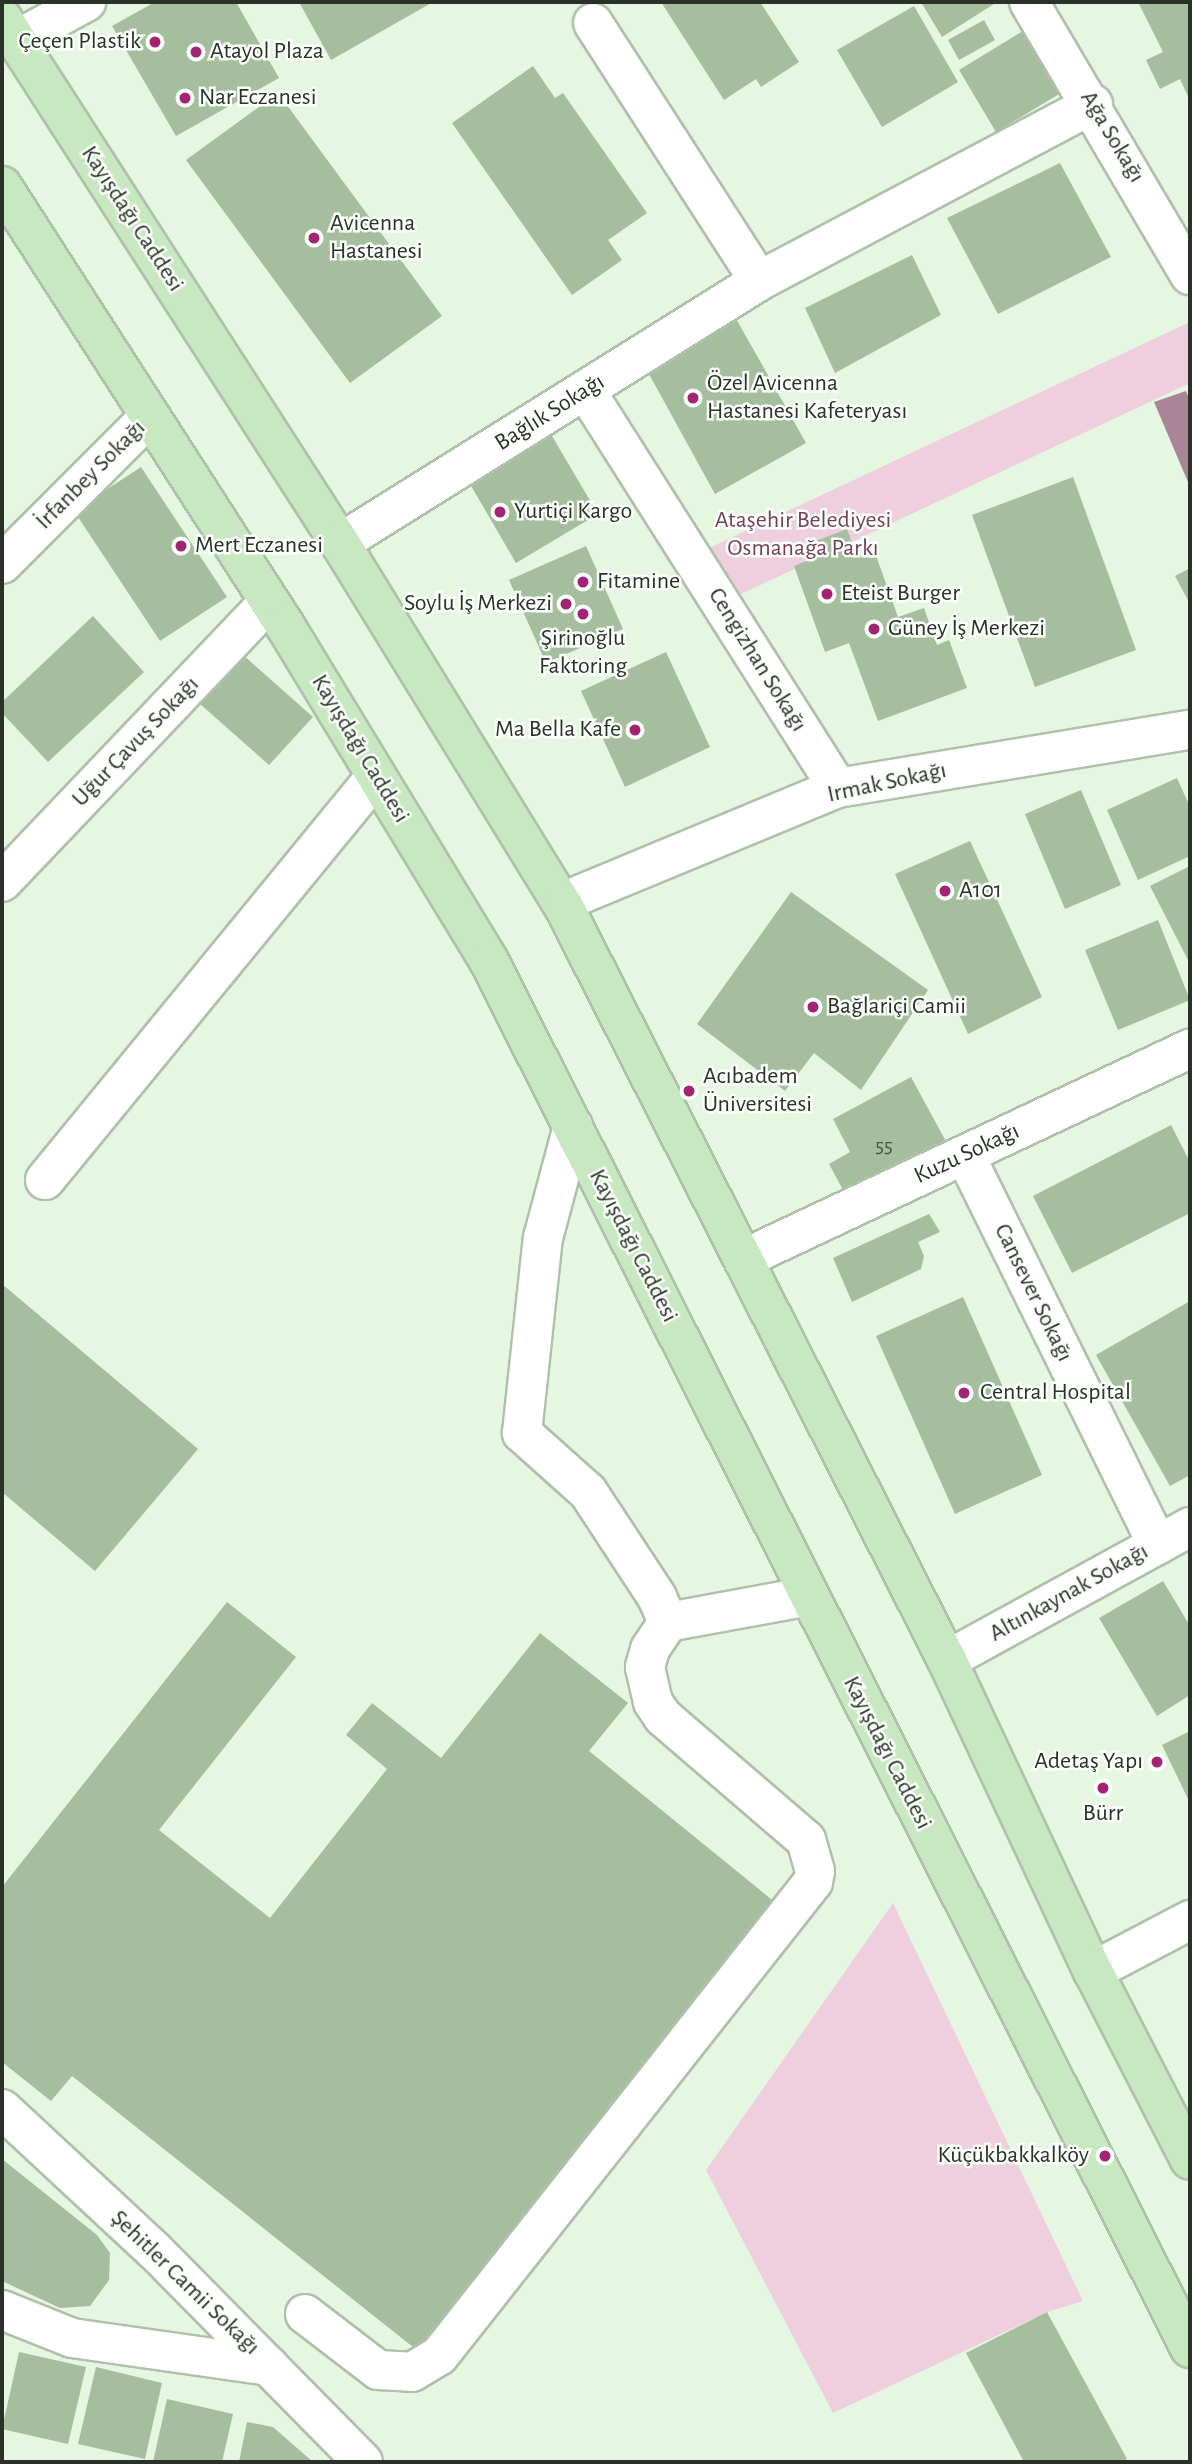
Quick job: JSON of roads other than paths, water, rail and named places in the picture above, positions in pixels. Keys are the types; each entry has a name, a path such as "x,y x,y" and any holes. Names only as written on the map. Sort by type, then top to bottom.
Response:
{"main road":[{"name":"Kayışdağı Caddesi","path":"9,29 340,543 564,907 947,1660 1093,1970 1190,2160"},
{"name":"Kayışdağı Caddesi","path":"2,186 269,601 489,961 1190,2348"}],"street":[{"path":"9,29 86,2"},
{"name":"Ağa Sokağı","path":"1029,2 1093,104 1190,275"},
{"path":"593,23 759,281"},
{"name":"Bağlık Sokağı","path":"340,543 759,281 1093,104"},
{"name":"Cengizhan Sokağı","path":"586,391 838,788"},
{"name":"İrfanbey Sokağı","path":"2,565 150,416"},
{"name":"Uğur Çavuş Sokağı","path":"2,882 269,601"},
{"name":"Irmak Sokağı","path":"564,907 567,900 838,788 1190,730"},
{"path":"46,1181 376,776"},
{"name":"Kuzu Sokağı","path":"743,1259 1190,1049"},
{"path":"573,1126 543,1238 522,1433 588,1492 657,1597 668,1622"},
{"name":"Cansever Sokağı","path":"965,1155 1174,1536"},
{"name":"Altınkaynak Sokağı","path":"947,1660 1174,1536"},
{"path":"305,2314 378,2370 412,2372 439,2356 813,1882 815,1860 806,1840 653,1702 645,1667 650,1649 668,1622 808,1596"},
{"path":"1093,1970 1190,1920"},
{"name":"Şehitler Camii Sokağı","path":"2,2109 270,2366 363,2462"},
{"path":"2,2309 72,2338 270,2366"}],"place":[{"name":"Çeçen Plastik","path":"155,42"},
{"name":"Atayol Plaza","path":"196,52"},
{"name":"Nar Eczanesi","path":"185,98"},
{"name":"Avicenna Hastanesi","path":"314,238"},
{"name":"Özel Avicenna Hastanesi Kafeteryası","path":"693,398"},
{"name":"Yurtiçi Kargo","path":"500,512"},
{"name":"Mert Eczanesi","path":"181,546"},
{"name":"Fitamine","path":"583,582"},
{"name":"Eteist Burger","path":"827,594"},
{"name":"Soylu İş Merkezi","path":"566,604"},
{"name":"Şirinoğlu Faktoring","path":"583,614"},
{"name":"Güney İş Merkezi","path":"874,629"},
{"name":"Ma Bella Kafe","path":"635,730"},
{"name":"A101","path":"945,891"},
{"name":"Bağlariçi Camii","path":"813,1007"},
{"name":"Acıbadem Üniversitesi","path":"689,1091"},
{"name":"Central Hospital","path":"964,1393"},
{"name":"Adetaş Yapı","path":"1157,1762"},
{"name":"Bürr","path":"1103,1788"},
{"name":"Küçükbakkalköy","path":"1105,2156"}],"park label":[{"name":"Ataşehir Belediyesi Osmanağa Parkı","path":"803,535"}]}
